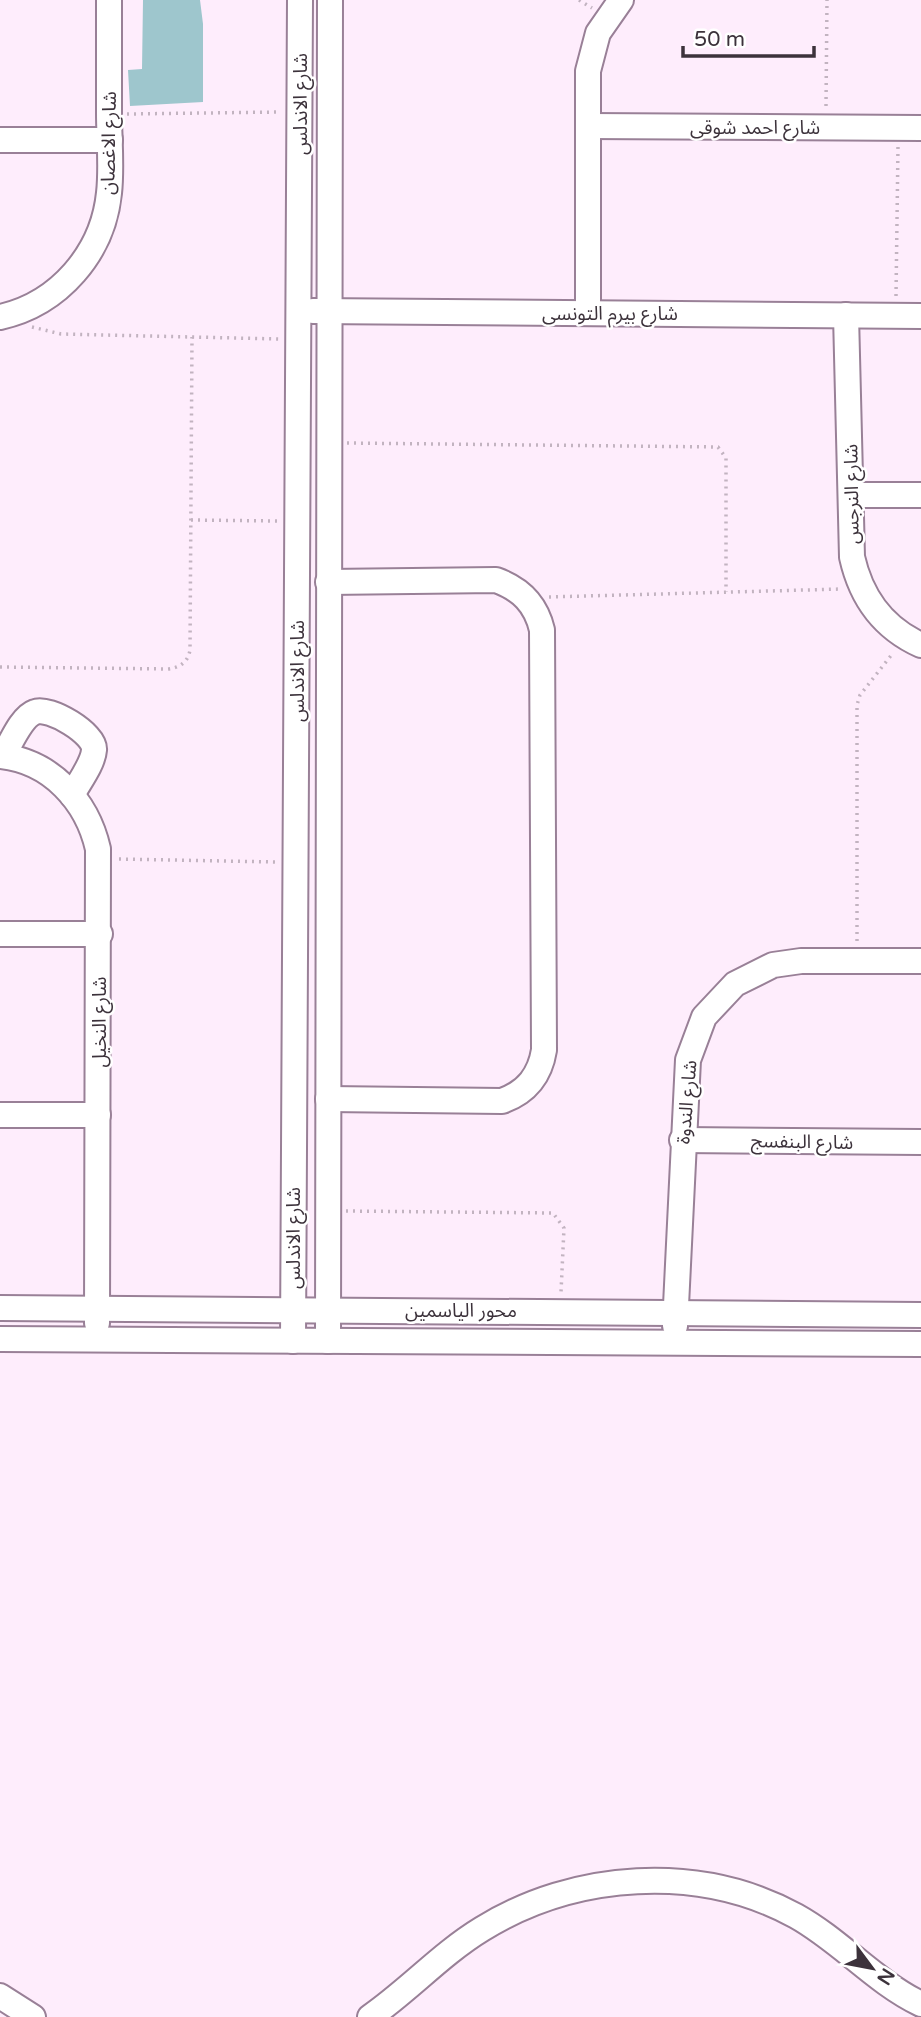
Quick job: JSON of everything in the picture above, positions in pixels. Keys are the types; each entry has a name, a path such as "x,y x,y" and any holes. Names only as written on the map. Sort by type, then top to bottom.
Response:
{"street":[{"name":"شارع الاغصان","path":"7,316 46,298 61,287 74,274 94,244 109,192 109,0"},
{"name":"شارع الاندلس","path":"293,1341 300,0"},
{"name":"شارع الاندلس","path":"328,1341 330,0"},
{"path":"588,313 588,71 593,45 604,21 621,0"},
{"name":"شارع احمد شوقى","path":"588,126 910,128"},
{"path":"0,140 110,140"},
{"name":"شارع بيرم التونسى","path":"299,311 921,316"},
{"name":"شارع النرجس","path":"846,315 852,557 862,589 880,616 913,641"},
{"path":"851,495 921,495"},
{"path":"328,582 484,579 508,584 527,598 542,630 544,1050 539,1070 520,1093 493,1103 328,1100"},
{"path":"1,756 25,720 34,712 46,711 87,733 93,743 94,754 72,794"},
{"name":"شارع النخيل","path":"1,756 48,773 72,794 89,820 99,859 97,1340"},
{"path":"0,934 100,934"},
{"name":"شارع الندوة","path":"675,1343 682,1140 692,1045 704,1017 723,994 747,976 773,965 802,961 921,961"},
{"path":"0,1115 98,1115"},
{"name":"شارع البنفسج","path":"682,1140 921,1142"},
{"name":"محور الياسمين","path":"0,1308 676,1311 921,1315"},
{"name":"محور الياسمين","path":"0,1339 921,1344"},
{"path":"369,2017 481,1929 530,1904 582,1888 636,1880 691,1882 744,1894 795,1915 841,1944 875,1975 921,2004"},
{"path":"0,1996 33,2017"}],"path":[{"path":"826,128 827,0"},
{"path":"109,114 300,112"},
{"path":"896,316 910,128"},
{"path":"7,316 32,327 61,334 299,340"},
{"path":"0,667 167,669 184,664 190,650 192,337"},
{"path":"328,443 718,447 726,457 726,592"},
{"path":"191,520 298,521"},
{"path":"527,598 862,589"},
{"path":"857,961 857,705 860,695 913,641"},
{"path":"99,859 296,862"},
{"path":"328,1211 553,1213 564,1228 561,1311"}],"building":[{"path":"143,0 200,0 203,24 203,102 130,106 128,70 142,69"}]}
